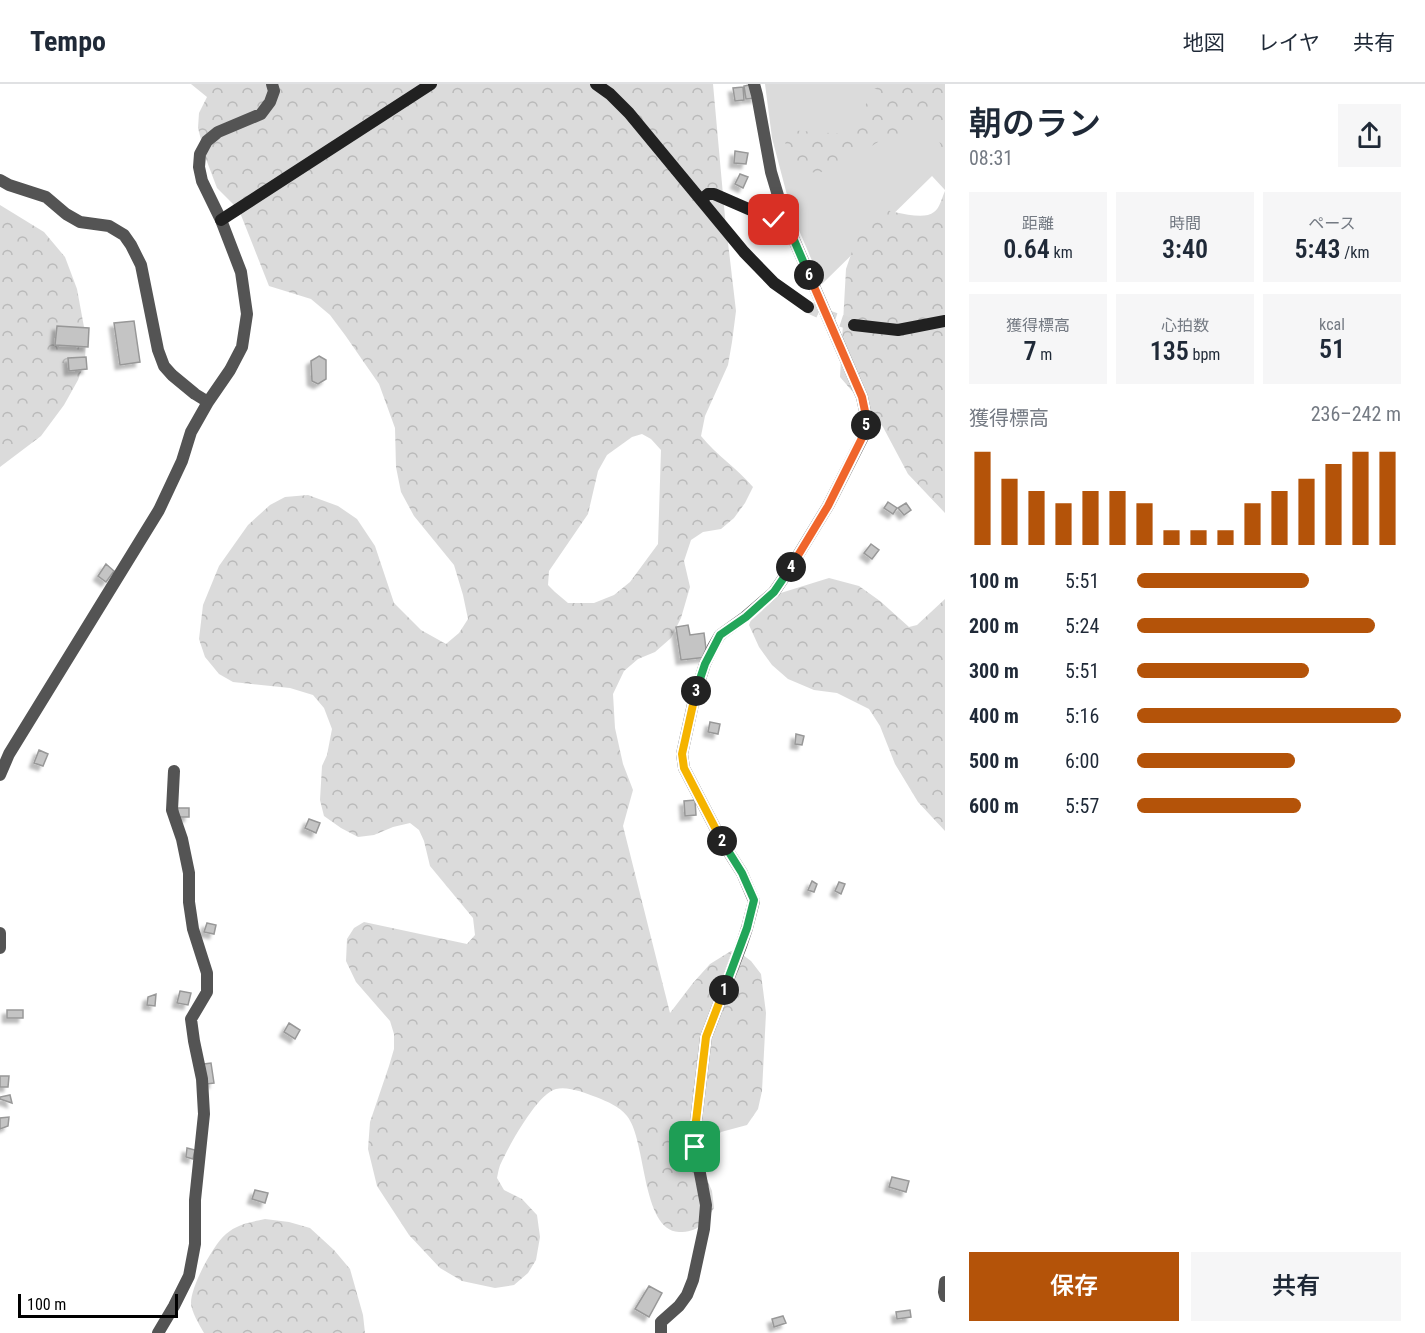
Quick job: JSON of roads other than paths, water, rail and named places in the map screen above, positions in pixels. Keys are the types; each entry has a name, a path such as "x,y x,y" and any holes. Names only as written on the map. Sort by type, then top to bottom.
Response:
{"street":[{"path":"0,775 9,754 159,510 182,461 191,432 242,347 247,314 241,272 221,220 202,181 199,167 200,154 207,141 218,132 261,114 270,102 274,91 272,84"},
{"path":"221,220 431,84"},
{"path":"597,84 629,112 744,252 774,283 808,307"},
{"path":"661,1333 661,1322 679,1306 687,1295 693,1280 704,1229 706,1205 695,1147 706,1037 747,928 754,900 742,873 723,843 684,768 682,754 685,736 705,664 720,635 746,617 774,592 828,506 866,430 862,397 785,219 771,172 754,84"},
{"path":"0,180 46,197 66,214 80,222 109,226 124,235 141,265 158,350 164,366 195,394 208,402"},
{"path":"701,200 708,194 714,194 774,220 785,219"},
{"path":"854,325 898,330 945,321"},
{"path":"158,1333 189,1276 195,1244 195,1200 204,1114 202,1079 191,1019 207,992 207,973 194,929 189,902 189,873 182,839 172,810 174,771"},
{"path":"0,933 0,948"},
{"path":"945,1282 945,1296"}],"tunnel":[{"path":"808,307 854,325"}]}
